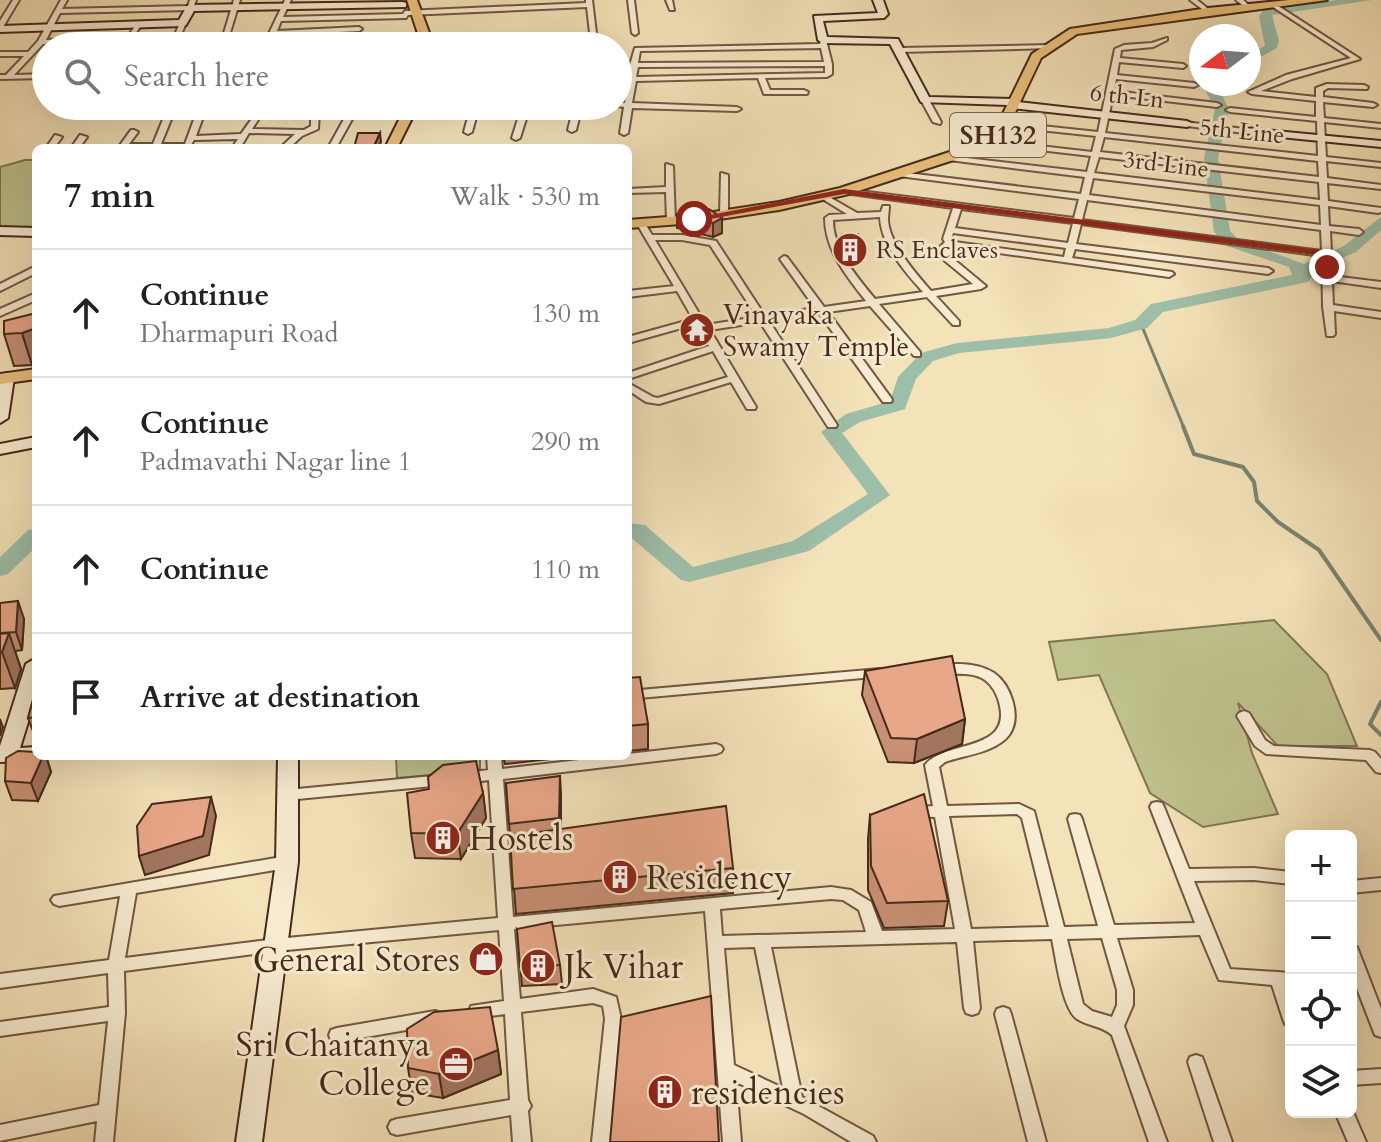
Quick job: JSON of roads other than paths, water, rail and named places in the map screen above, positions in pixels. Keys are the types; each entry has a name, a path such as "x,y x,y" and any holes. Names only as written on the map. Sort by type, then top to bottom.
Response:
{"main road":[{"name":"SH132","path":"635,224 724,215 824,196 949,158 989,142 998,136 1036,56 1074,31 1243,3 1322,0"},
{"path":"407,8 410,32"},
{"path":"407,8 420,32"},
{"path":"393,144 407,120"},
{"path":"406,144 412,120"},
{"path":"3,375 32,368"},
{"path":"3,375 32,374"}],"street":[{"path":"16,0 4,13 0,28 183,23"},
{"path":"47,32 64,0"},
{"path":"101,10 108,0"},
{"path":"470,0 471,10"},
{"path":"631,0 635,33"},
{"path":"669,0 672,9"},
{"path":"878,0 881,16 817,18 824,43 829,64 827,75 632,79 637,49 735,47 824,43 891,39 900,50 937,122"},
{"path":"1193,0 1208,11"},
{"path":"58,11 191,4 350,3 471,10 509,4 589,2 593,32"},
{"path":"179,32 191,4"},
{"path":"228,32 237,4"},
{"path":"275,32 287,4"},
{"path":"1272,4 1357,59 1289,77 1252,92 1373,105"},
{"path":"280,19 361,18 407,8"},
{"path":"294,32 359,29 361,18"},
{"path":"134,32 139,24"},
{"path":"1067,261 1122,46 1153,46 1165,39"},
{"path":"677,65 678,47"},
{"path":"735,47 740,79"},
{"path":"900,50 1050,47"},
{"path":"0,54 31,54"},
{"path":"4,77 31,54"},
{"path":"1117,60 1183,66"},
{"path":"633,65 829,64"},
{"path":"4,77 32,76"},
{"path":"1114,77 1189,84"},
{"path":"761,78 764,91 804,92"},
{"path":"677,107 681,79"},
{"path":"721,79 722,94"},
{"path":"1330,334 1320,101 1322,87 1364,87"},
{"path":"1111,93 1217,105"},
{"name":"6 th Ln","path":"925,100 1012,104 1381,144"},
{"path":"632,105 737,109"},
{"path":"1230,110 1381,126"},
{"path":"157,144 167,120"},
{"path":"189,144 198,120"},
{"path":"239,144 255,120"},
{"path":"289,144 315,127 315,120"},
{"path":"334,144 347,120"},
{"path":"468,132 471,120"},
{"path":"516,138 522,120"},
{"path":"572,130 574,120"},
{"path":"623,120 624,133"},
{"name":"5th Line","path":"1003,124 1381,165"},
{"path":"125,144 134,132"},
{"path":"189,144 247,134 302,134"},
{"path":"53,144 58,137"},
{"path":"78,144 83,137"},
{"path":"989,142 1381,187"},
{"name":"3rd Line","path":"949,158 1378,210"},
{"path":"669,166 671,221"},
{"path":"899,174 1359,232"},
{"path":"724,175 724,215"},
{"path":"632,191 670,189"},
{"path":"844,191 1327,254"},
{"path":"824,196 854,215"},
{"path":"882,214 892,197"},
{"path":"949,243 949,230 958,205"},
{"path":"882,214 827,219 830,240 874,302 917,354"},
{"path":"882,214 899,256 956,323"},
{"path":"635,224 650,238 751,407"},
{"path":"949,230 1268,271"},
{"path":"0,234 32,234"},
{"path":"650,238 683,235 692,241 713,243 766,319 832,425"},
{"path":"632,337 702,324 766,319 981,286 948,259 942,249 949,243 1169,274"},
{"path":"784,259 819,311 887,400"},
{"path":"0,288 32,271"},
{"path":"1327,272 1381,285"},
{"path":"632,294 680,288"},
{"path":"0,313 32,298"},
{"path":"1328,307 1381,315"},
{"path":"632,375 716,347"},
{"path":"0,416 3,375"},
{"path":"632,389 650,400 659,401 734,378"},
{"path":"0,449 32,443"},
{"path":"925,670 968,668 991,677 1002,692 1009,714 1002,733 982,748 933,762 964,935 972,1008"},
{"path":"632,695 897,672"},
{"path":"32,691 7,757 32,754"},
{"path":"1244,716 1260,743 1271,751 1370,755 1381,768"},
{"path":"632,759 716,749"},
{"path":"249,1142 287,862 288,760"},
{"path":"494,760 509,852 507,923 522,1106 522,1142"},
{"path":"287,795 622,760"},
{"path":"1157,807 1225,975 1285,980"},
{"path":"899,812 1019,809 1027,812 1079,1011 1085,1017 1116,1026"},
{"path":"1075,819 1125,990 1125,1005 1116,1026 1158,1142"},
{"path":"59,900 287,862"},
{"path":"1184,875 1254,874 1285,877"},
{"path":"1357,886 1381,884"},
{"path":"104,1142 117,1013 116,965 129,888"},
{"path":"0,981 276,945 846,894 866,906 876,938"},
{"path":"712,904 732,1142"},
{"path":"717,942 1205,929"},
{"path":"762,941 794,1101"},
{"path":"1357,982 1381,1030"},
{"path":"337,1035 514,1005 593,996 610,1002 613,1019 601,1142"},
{"path":"0,1029 117,1013"},
{"path":"1003,1014 1037,1142"},
{"path":"1196,1062 1223,1142"},
{"path":"727,1070 794,1101 867,1142"},
{"path":"1357,1078 1381,1076"},
{"path":"397,1127 522,1106"},
{"path":"0,1133 108,1111"},
{"path":"1347,1118 1357,1142"}],"waterway":[{"path":"1261,53 1271,48 1273,41 1265,16 1268,12 1366,0"},
{"path":"1215,96 1222,109 1211,158 1222,232 1233,243 1296,264 1302,278"},
{"path":"1302,278 1312,265 1350,249 1381,222"},
{"path":"632,529 637,530 689,575 801,546 880,495 831,432 853,418 898,405 907,377 927,357 957,348 1111,333 1141,324 1157,308 1302,278"},
{"path":"1141,324 1184,428"},
{"path":"1183,426 1194,454 1243,467 1254,482 1257,501 1278,522 1319,550 1381,640"},
{"path":"0,569 32,539"},
{"path":"1381,702 1370,724 1381,735"}],"place":[{"name":"RS Enclaves","path":"850,250"},
{"name":"Vinayaka Swamy Temple","path":"697,330"},
{"name":"Hostels","path":"443,838"},
{"name":"Residency","path":"620,877"},
{"name":"General Stores","path":"486,959"},
{"name":"Jk Vihar","path":"538,966"},
{"name":"Sri Chaitanya College","path":"456,1064"},
{"name":"residencies","path":"665,1092"}]}
